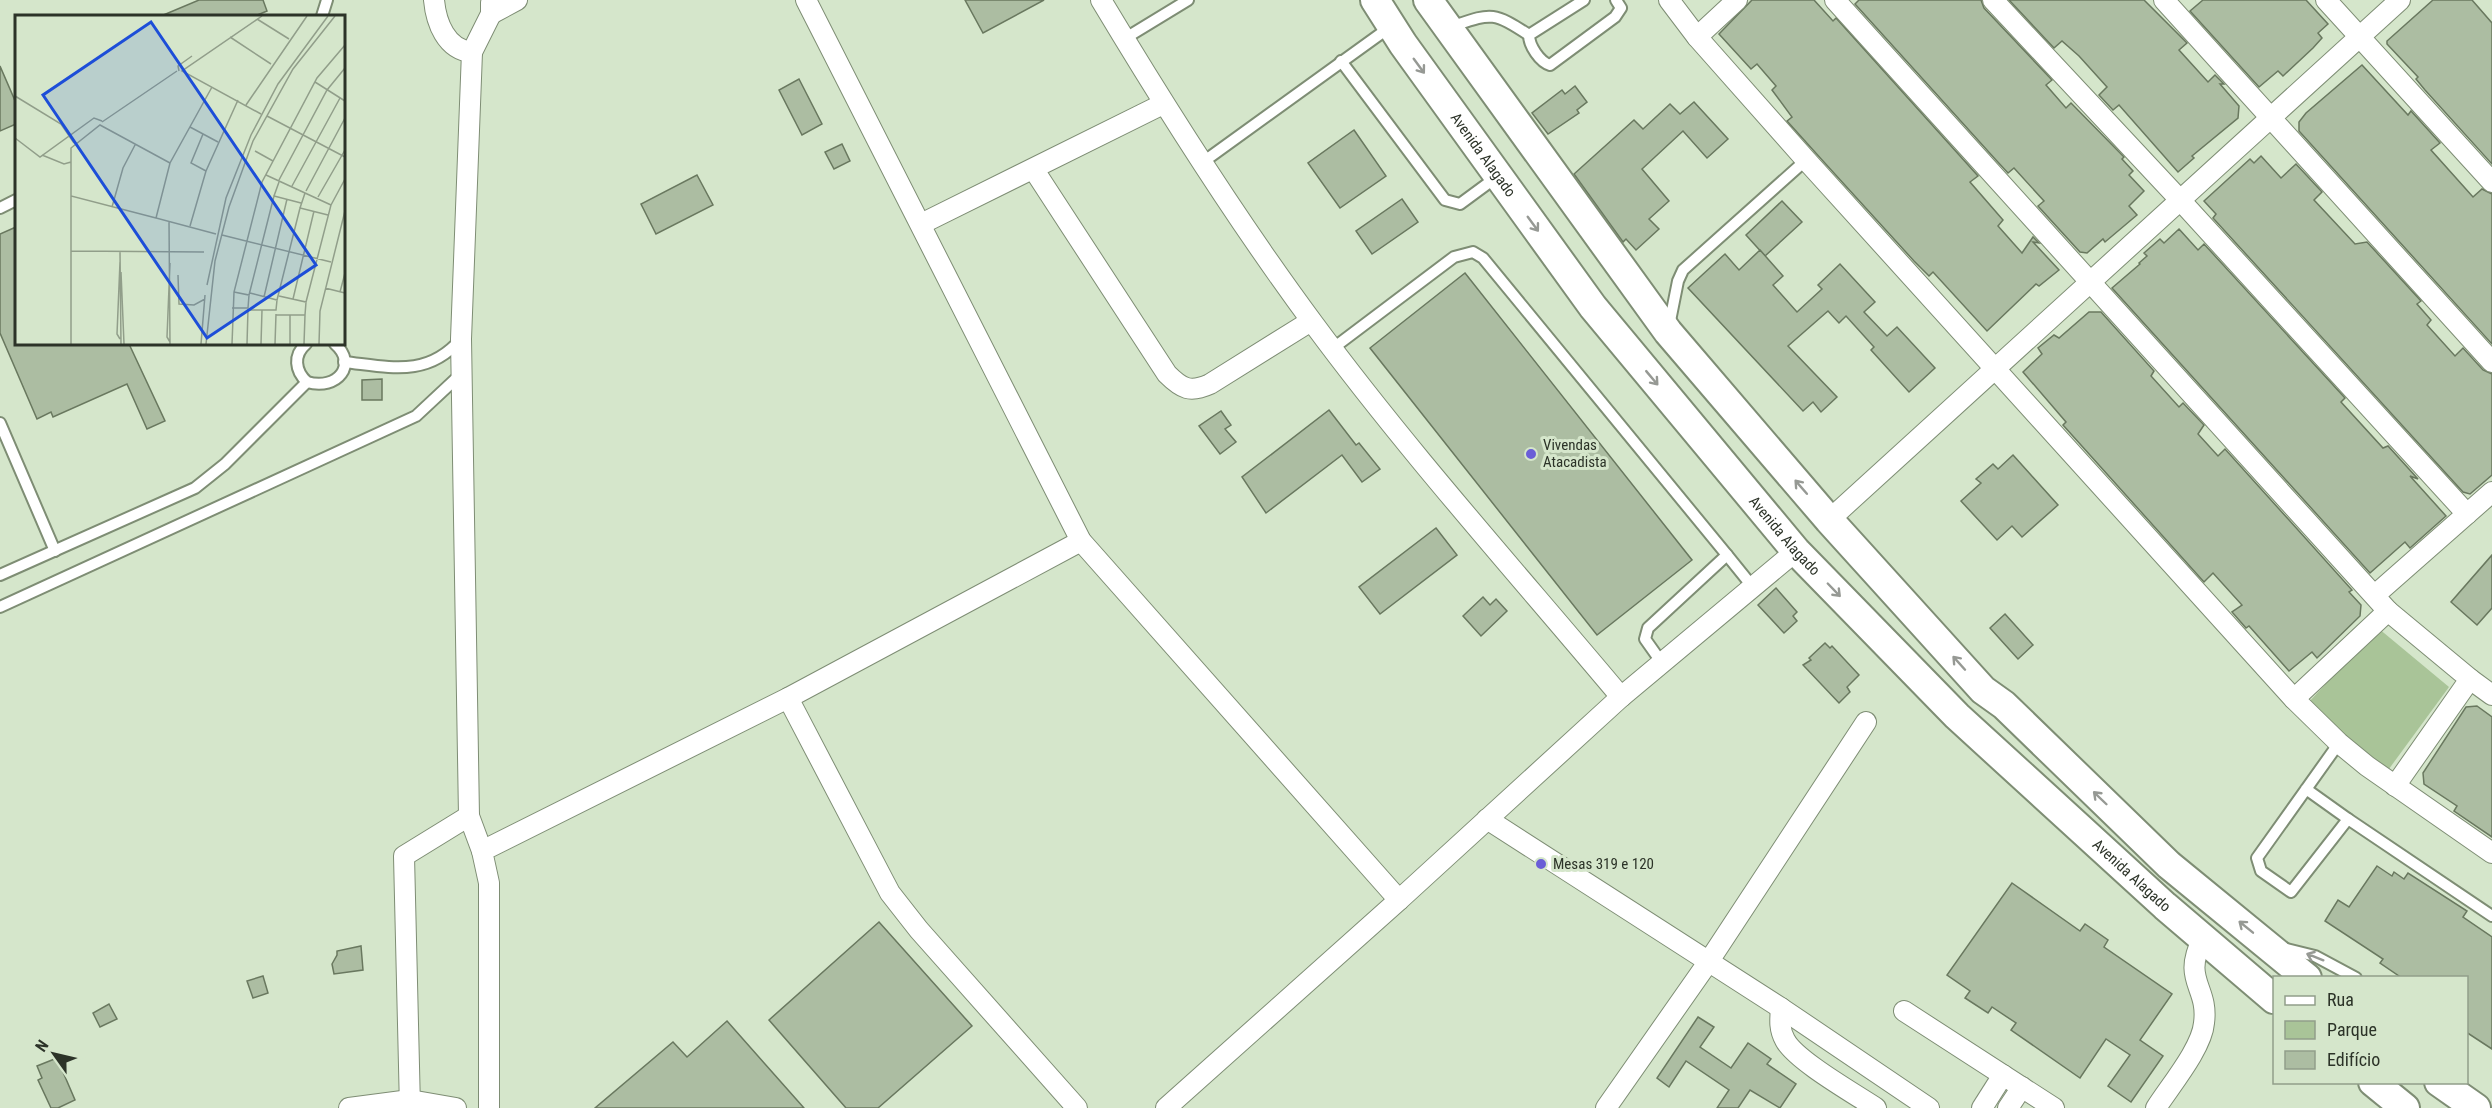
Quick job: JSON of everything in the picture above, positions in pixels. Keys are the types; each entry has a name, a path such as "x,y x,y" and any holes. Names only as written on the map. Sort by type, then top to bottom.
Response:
{"main road":[{"name":"Avenida Alagado","path":"1375,0 1593,308 1796,550 1957,716 2273,998"},
{"path":"1428,0 1668,332 1829,520 1994,698 2169,865 2305,976"},
{"path":"1957,716 1994,698"},
{"path":"1979,735 1994,698"},
{"path":"2374,1084 2405,1108"},
{"path":"2447,1085 2476,1108"}],"street":[{"path":"434,0 436,20 445,35 456,46 472,52"},
{"path":"489,1108 489,883 482,851 469,816 461,339 472,52 491,7 517,0"},
{"path":"806,0 1081,541 1399,900"},
{"path":"1101,0 1163,104 1311,321 1622,698"},
{"path":"1669,0 1698,37 1806,160 2294,699 2339,743 2395,786 2492,853"},
{"path":"1698,37 1737,0"},
{"path":"1835,0 2388,611 2470,679 2490,690"},
{"path":"1993,0 2181,201 2467,514"},
{"path":"2164,0 2492,362"},
{"path":"2325,0 2492,182"},
{"path":"1829,520 2400,0"},
{"path":"921,224 1034,170 1163,104"},
{"path":"1034,170 1167,374 1181,387 1195,390 1210,384 1311,321"},
{"path":"2375,595 2492,492"},
{"path":"482,851 788,698 1081,541"},
{"path":"1166,1108 1622,698 1796,550"},
{"path":"2294,699 2388,611"},
{"path":"2395,786 2470,679"},
{"path":"788,698 890,892 919,930 1077,1108"},
{"path":"1606,1108 1709,961 1866,722"},
{"path":"410,1104 404,856 469,816"},
{"path":"1487,819 1781,1008 1929,1108"},
{"path":"2156,1108 2197,1044 2204,1024 2203,1005 2193,968 2194,956 2203,938"},
{"path":"1781,1008 1780,1027 1792,1048 1876,1108"},
{"path":"1904,1011 2054,1108"},
{"path":"1982,1108 2003,1075"},
{"path":"2008,1108 2022,1087"},
{"path":"349,1108 410,1104 456,1108"}],"lane":[{"path":"322,15 327,0"},
{"path":"1124,39 1188,0"},
{"path":"1529,35 1584,0"},
{"path":"1529,35 1528,40 1543,62 1550,65 1615,17 1621,8 1616,0"},
{"path":"1447,28 1493,15 1503,18 1529,35"},
{"path":"1203,162 1391,25"},
{"path":"1341,61 1444,200 1460,204 1498,176"},
{"path":"1668,332 1678,281 1683,270 1806,160"},
{"path":"0,207 15,200"},
{"path":"1332,349 1454,257 1473,252 1483,258 1752,586"},
{"path":"344,362 387,367 424,366 450,352 461,339"},
{"path":"305,345 297,359 297,366 307,382 320,386 328,385 338,378 344,362 342,351 336,345"},
{"path":"0,608 416,416 462,374"},
{"path":"0,575 195,488 225,464 307,382"},
{"path":"0,423 55,551"},
{"path":"1662,663 1645,639 1648,628 1727,555"},
{"path":"2339,743 2257,858 2262,870 2286,890 2293,891 2348,819"},
{"path":"2306,789 2492,916"},
{"path":"2270,947 2315,956 2352,976"}],"green space":[{"path":"2378,628 2449,687 2386,773 2307,704"}],"building":[{"path":"199,0 263,0 267,11 257,15 163,15"},
{"path":"965,0 1044,0 983,33"},
{"path":"1752,0 1814,0 1833,21 1836,18 1978,176 1970,182 2003,220 1998,226 2022,253 2033,237 2039,243 2033,242 2059,270 2039,286 2036,284 1987,331 1933,272 1929,276 1914,261 1787,121 1792,117 1772,90 1776,86 1757,64 1751,69 1719,34"},
{"path":"1859,0 1981,0 1984,8 2052,80 2046,85 2066,108 2071,103 2124,157 2122,159 2133,171 2129,175 2144,191 2129,206 2137,215 2105,242 2103,239 2087,253 2080,252 2038,206 2044,201 2014,168 2008,173 1996,160 1855,4"},
{"path":"2009,0 2144,0 2187,43 2179,50 2208,82 2215,75 2224,84 2220,84 2239,106 2238,118 2192,156 2194,158 2178,172 2119,105 2113,110 2099,95 2107,87 2079,56 2062,41 2054,48"},
{"path":"2203,0 2306,0 2328,24 2318,33 2322,38 2283,76 2278,71 2259,87 2190,11"},
{"path":"2433,0 2472,0 2492,23 2492,164 2387,44 2387,41"},
{"path":"2362,65 2408,115 2411,111 2440,143 2431,150 2473,197 2482,189 2492,194 2492,344 2299,131 2299,122 2306,113"},
{"path":"0,66 15,101 15,124 0,131"},
{"path":"799,79 822,124 802,135 779,90"},
{"path":"1575,86 1587,102 1577,110 1579,113 1548,134 1532,113 1562,90 1565,94"},
{"path":"1694,102 1728,139 1707,158 1683,131 1642,169 1669,201 1649,219 1659,229 1636,250 1626,239 1623,242 1574,174 1634,120 1643,129 1670,104 1680,114"},
{"path":"1354,130 1386,176 1340,208 1308,163"},
{"path":"842,144 850,161 834,169 825,152"},
{"path":"2261,156 2281,178 2296,164 2322,192 2314,200 2355,244 2367,242 2421,301 2417,304 2431,320 2427,325 2455,356 2463,348 2483,370 2492,374 2492,475 2470,494 2463,492 2213,218 2216,214 2204,201 2250,159 2254,163"},
{"path":"697,175 713,205 656,234 641,204"},
{"path":"1402,199 1418,222 1372,254 1356,231"},
{"path":"1782,201 1802,222 1765,256 1746,235"},
{"path":"15,227 15,345 129,345 165,421 147,429 127,384 53,417 51,412 37,419 0,333 0,234"},
{"path":"2179,229 2198,250 2204,244 2345,398 2341,402 2383,448 2388,446 2418,479 2410,476 2446,516 2410,548 2405,542 2370,573 2112,288 2140,264 2147,256 2144,253 2160,239 2164,243"},
{"path":"1760,250 1783,276 1773,285 1797,312 1822,289 1818,285 1840,264 1875,302 1864,312 1887,336 1897,327 1935,368 1909,392 1871,350 1874,347 1846,316 1839,323 1828,311 1788,346 1837,397 1821,412 1813,402 1803,411 1688,288 1725,254 1739,270"},
{"name":"Vivendas Atacadista","path":"1465,273 1692,560 1597,635 1370,348"},
{"path":"2089,312 2101,312 2154,371 2151,376 2179,407 2183,403 2204,425 2198,434 2218,456 2225,449 2352,590 2349,592 2361,605 2360,616 2317,658 2312,652 2289,671 2249,626 2246,628 2232,612 2242,605 2213,573 2204,582 2063,425 2066,422 2023,372 2042,354 2038,348 2054,335 2059,338"},
{"path":"382,379 382,400 362,400 362,380"},
{"path":"1329,410 1356,445 1359,443 1380,469 1362,482 1342,455 1266,513 1242,477"},
{"path":"1221,411 1231,425 1225,429 1236,442 1220,454 1199,426"},
{"path":"2013,455 2058,505 2022,537 2012,526 1997,540 1961,501 1981,483 1976,479 1993,464 1998,469"},
{"path":"1436,528 1457,555 1380,614 1359,587"},
{"path":"2492,555 2492,608 2477,625 2451,602"},
{"path":"1776,588 1797,612 1793,616 1797,621 1784,633 1758,605"},
{"path":"1483,597 1490,605 1496,599 1507,611 1481,636 1463,616"},
{"path":"2005,614 2033,645 2018,659 1990,628"},
{"path":"1825,643 1830,648 1832,646 1859,675 1847,687 1850,692 1839,703 1803,665 1811,660 1809,658"},
{"path":"2477,706 2492,717 2492,837 2454,811 2457,806 2424,784 2423,773 2466,707"},
{"path":"2377,866 2392,876 2394,872 2404,879 2408,873 2467,911 2463,917 2492,937 2492,1049 2468,1033 2468,976 2399,976 2380,963 2383,959 2325,921 2338,900 2349,907"},
{"path":"2012,883 2080,931 2085,924 2108,940 2104,947 2172,994 2140,1040 2163,1056 2131,1102 2108,1086 2130,1055 2106,1039 2080,1078 2011,1030 2016,1023 1992,1007 1988,1013 1965,998 1970,991 1947,975"},
{"path":"879,922 972,1026 878,1108 846,1108 769,1020"},
{"path":"361,946 363,970 334,974 332,964 337,951"},
{"path":"263,976 268,993 253,998 247,981"},
{"path":"109,1004 117,1019 100,1027 93,1013"},
{"path":"1698,1017 1714,1027 1700,1047 1731,1068 1748,1043 1771,1059 1767,1064 1796,1084 1780,1108 1750,1090 1738,1108 1717,1108 1729,1090 1686,1061 1669,1087 1657,1078"},
{"path":"727,1021 804,1108 595,1108 673,1042 687,1057"},
{"path":"57,1058 75,1100 58,1108 51,1108 38,1080 42,1078 37,1066"}],"place":[{"name":"Vivendas Atacadista","path":"1531,454"},
{"name":"Mesas 319 e 120","path":"1541,864"}]}
